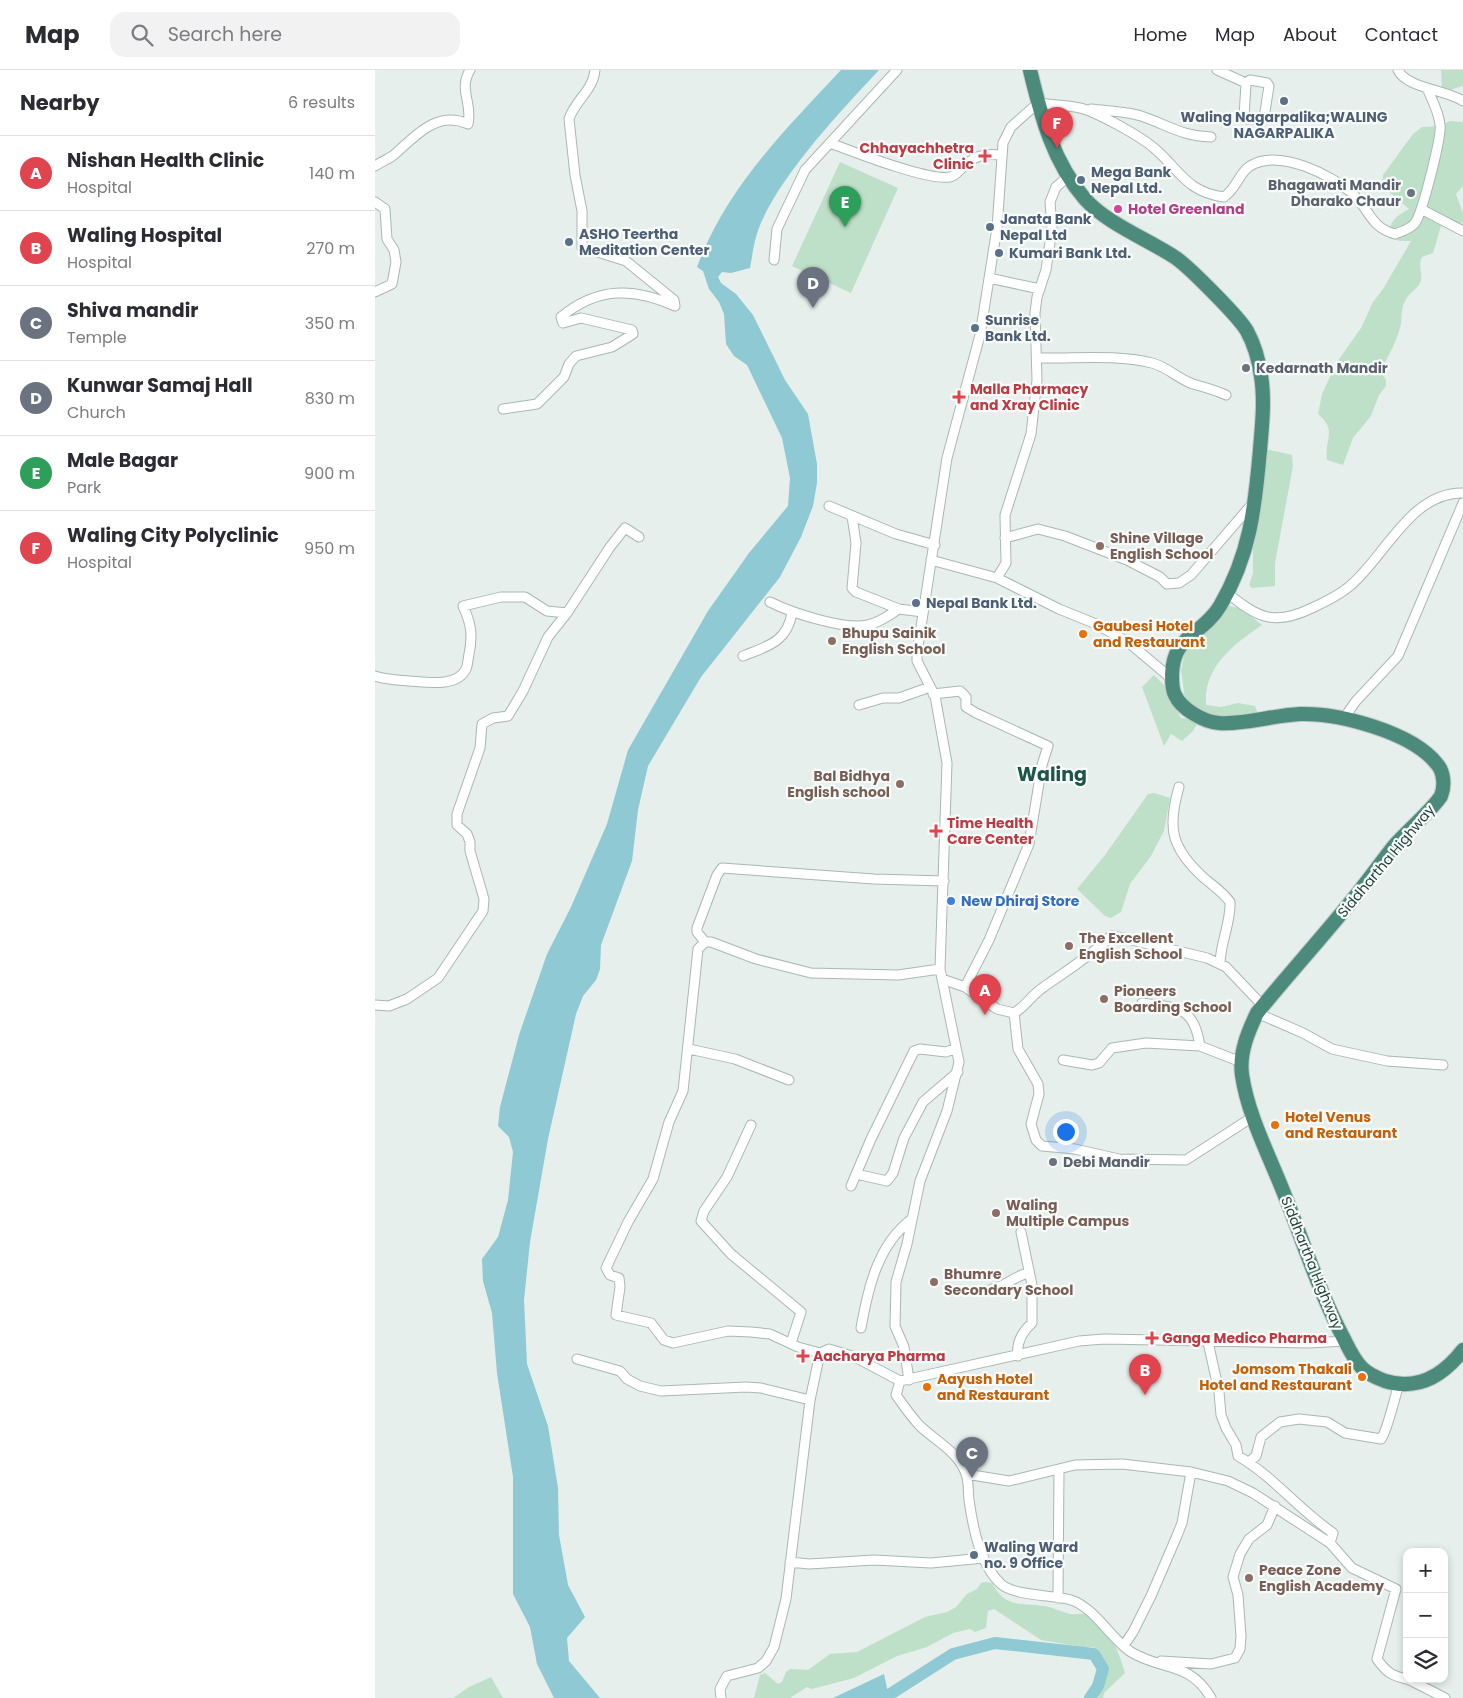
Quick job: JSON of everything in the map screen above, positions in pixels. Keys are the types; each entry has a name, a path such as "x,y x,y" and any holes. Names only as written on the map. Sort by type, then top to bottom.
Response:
{"highway":[{"name":"Siddhartha Highway","path":"1030,70 1054,153 1087,201 1118,224 1178,260 1245,328 1262,378 1262,424 1256,499 1249,540 1220,606 1210,618 1184,640 1175,652 1172,679 1173,694 1183,706 1204,719 1219,723 1299,714 1344,718 1371,726 1410,742 1437,764 1444,779 1441,796 1396,844 1352,901 1260,1010 1247,1033 1241,1062 1242,1076 1254,1116 1332,1318 1362,1368 1380,1379 1410,1386 1433,1378 1454,1361 1463,1350"}],"street":[{"path":"375,166 394,155 408,140 433,124 457,119 468,124 471,112 464,87 465,78 470,70"},
{"path":"503,409 537,404 564,377 569,364 576,356 612,347 633,334 632,330 581,318 563,323 561,317 573,307 600,294 614,293 652,296 675,306 674,300 626,261 582,247 582,211 575,175 569,119 572,110 587,93 594,80 595,70"},
{"path":"774,260 777,229 805,170 897,70"},
{"path":"1217,70 1246,83"},
{"path":"1398,70 1408,80 1463,101"},
{"path":"1250,80 1267,82 1269,86 1264,118 1247,119 1244,116 1246,83 1250,80"},
{"path":"1081,108 1107,120 1153,147 1187,182 1205,194 1223,197 1237,185 1241,173 1251,165 1266,160 1295,162 1324,175 1356,197 1379,228 1395,234 1406,230 1415,223 1421,209 1441,127 1427,88"},
{"path":"1211,137 1174,131 1140,116 1038,103 1011,127 1003,143 1000,155 997,228 980,335 947,458 917,657 932,691 947,763 940,969 957,1048 958,1072 935,1147 921,1176 896,1282 894,1305 895,1326 904,1347 904,1381 896,1395 919,1426 955,1456 966,1474 970,1503 983,1558 992,1574 1003,1586 1073,1601 1103,1623 1124,1645 1143,1658 1191,1674 1205,1687 1211,1698"},
{"path":"830,143 940,178 954,176 967,163 985,153 1000,155"},
{"path":"997,578 1006,563 1005,515 1031,434 1037,358 1035,313 1046,270 1051,228 1051,194 1069,176"},
{"path":"375,202 385,209 387,239 394,250 395,262 392,284 375,292"},
{"path":"1421,209 1463,231"},
{"path":"989,278 1040,289"},
{"path":"1037,358 1067,359 1097,356 1152,363 1173,371 1192,384 1226,395"},
{"path":"1226,592 1249,611 1276,620 1302,613 1351,585 1419,510 1449,493 1463,493"},
{"path":"1005,538 1038,529 1065,536 1127,560 1160,577 1167,584 1173,585 1191,575 1256,499"},
{"path":"1344,718 1356,701 1399,656 1463,503"},
{"path":"829,506 896,534 935,545"},
{"path":"852,516 857,543 852,588 856,592 899,609 923,612"},
{"path":"375,1005 389,1006 407,999 438,978 483,911 484,899 470,851 470,842 467,834 457,825 457,814 479,748 482,724 493,718 508,716 523,691 548,637 567,613 609,547 625,528 639,537"},
{"path":"931,560 997,578 1059,609 1095,624 1128,642 1172,679"},
{"path":"375,676 387,680 430,683 453,680 462,675 467,669 472,643 471,624 463,606 501,597 525,597 547,611 567,613"},
{"path":"771,602 792,613 842,624 867,625 899,609"},
{"path":"743,656 783,637 790,625 792,613"},
{"path":"859,705 883,698 899,698 932,691 960,691 966,697 966,707 1048,746 1042,765 1029,844 994,927 965,988"},
{"path":"1179,787 1171,816 1179,850 1190,865 1230,902 1229,919 1222,943 1220,964"},
{"path":"940,969 890,975 811,973 756,959 705,942 697,932 697,928 717,875 722,868 874,879 943,881"},
{"path":"942,979 965,988 997,1009 1014,1013 1023,1008 1039,990 1087,957 1111,936 1207,958 1226,967 1260,1010 1333,1049 1387,1061 1443,1065"},
{"path":"705,942 698,948 689,1049 683,1091 669,1122 653,1179 628,1222 606,1268 610,1274 619,1278 620,1287 616,1315 651,1323 664,1340 673,1343 728,1331 771,1334 820,1353 829,1349 855,1357 904,1381 1079,1341 1309,1343 1345,1341"},
{"path":"1142,1003 1182,1010 1195,1021 1200,1046"},
{"path":"1014,1013 1019,1049 1038,1084 1039,1094 1031,1124 1033,1134 1042,1146 1075,1148 1119,1159 1181,1161 1191,1158 1254,1116"},
{"path":"1063,1060 1092,1065 1099,1063 1111,1048 1146,1042 1200,1046 1241,1062"},
{"path":"851,1186 914,1051 920,1049 946,1052 957,1048"},
{"path":"689,1049 735,1059 789,1080"},
{"path":"856,1174 887,1181 893,1173 904,1138 923,1102 958,1072"},
{"path":"751,1125 727,1178 703,1211 701,1221 731,1254 801,1312 791,1343"},
{"path":"861,1328 870,1282 891,1240 912,1219"},
{"path":"1018,1356 1019,1341 1024,1330 1032,1323 1032,1285 1021,1232"},
{"path":"992,1289 998,1288 1016,1276 1029,1272"},
{"path":"1208,1342 1219,1392 1221,1415 1237,1445 1238,1456 1249,1462 1333,1532 1330,1543"},
{"path":"721,1697 720,1689 727,1676 758,1668 766,1661 774,1647 787,1599 810,1400 820,1353"},
{"path":"577,1359 620,1371 633,1382 661,1391 746,1387 761,1388 810,1400"},
{"path":"1249,1462 1256,1456 1261,1436 1280,1422 1292,1420 1327,1422 1345,1433 1381,1439 1385,1434 1386,1424 1399,1384"},
{"path":"966,1474 1009,1481 1075,1465 1122,1464 1191,1472 1228,1481 1253,1492 1330,1543 1352,1568 1396,1589 1377,1659 1392,1676 1403,1678"},
{"path":"1058,1598 1059,1469"},
{"path":"1124,1645 1133,1632 1155,1588 1179,1530 1191,1472"},
{"path":"1153,1661 1211,1664 1235,1658 1240,1649 1241,1636 1233,1576 1240,1554 1249,1539 1267,1525 1275,1506"},
{"path":"790,1562 809,1564 874,1560 931,1563 983,1558"},
{"path":"1415,1683 1445,1698"}],"green space":[{"path":"1441,70 1463,70 1463,86 1447,91 1442,89"},
{"path":"1450,121 1463,122 1463,186 1456,194 1463,213 1463,222 1452,230 1441,226 1433,253 1422,257 1420,263 1420,283 1404,304 1397,337 1380,371 1386,380 1386,386 1379,395 1371,416 1353,438 1343,465 1327,460 1329,430 1324,420 1318,414 1322,394 1337,362 1361,328 1373,302 1383,289 1411,241 1389,238 1390,227 1394,220 1409,209 1382,186 1383,175 1413,134 1422,127 1440,126"},
{"path":"840,162 898,188 851,293 792,266"},
{"path":"1265,449 1292,455 1293,466 1275,563 1275,586 1252,588 1249,585 1253,573 1253,545 1261,512"},
{"path":"1226,605 1242,609 1262,625 1231,649 1215,668 1206,691 1206,705 1221,707 1238,703 1255,706 1259,717 1207,718 1185,699 1181,670 1186,647"},
{"path":"1154,675 1165,686 1181,718 1190,719 1197,724 1193,731 1182,741 1171,734 1164,746 1142,687"},
{"path":"1154,793 1170,798 1164,831 1151,856 1130,884 1121,912 1111,918 1105,916 1077,889 1105,855 1148,794"},
{"path":"981,1583 992,1583 997,1591 1008,1601 1047,1607 1070,1614 1085,1614 1093,1618 1100,1623 1111,1638 1125,1673 1104,1693 1103,1698 1098,1698 1107,1676 1105,1665 1098,1649 1041,1640 994,1609 988,1611 986,1628 975,1632 970,1629 953,1633 927,1647 897,1656 854,1678 812,1689 807,1687 790,1698 754,1698 760,1675 765,1673 778,1684 782,1682 786,1672 790,1669 808,1670 830,1654 857,1652 925,1617 947,1612 956,1607 967,1594 977,1589"},
{"path":"491,1677 503,1698 453,1698 469,1687"}],"water":[{"path":"841,70 879,70 827,127 776,194 764,216 756,237 750,268 731,273 722,272 718,277 721,283 736,294 753,315 785,380 808,414 817,464 817,483 813,506 801,537 780,577 701,677 648,766 638,810 632,861 601,945 600,969 596,980 583,996 576,1014 548,1139 530,1242 524,1300 527,1364 548,1426 558,1488 559,1535 568,1585 585,1617 567,1638 569,1661 600,1698 554,1698 537,1664 530,1627 513,1594 513,1477 497,1373 492,1313 483,1281 482,1259 498,1237 508,1200 513,1152 509,1137 498,1126 500,1107 519,1035 547,954 571,907 607,824 628,750 708,611 749,553 788,506 790,478 782,438 747,365 734,356 726,344 724,314 719,302 709,289 703,271 697,267 709,238 724,211 759,161"},
{"path":"884,1674 889,1698 833,1698"}],"waterway":[{"path":"884,1698 953,1654 995,1643 1094,1654 1103,1669 1098,1686 1090,1698"}],"place":[{"name":"Waling Nagarpalika;WALING NAGARPALIKA","path":"1284,101"},
{"name":"Waling City Polyclinic","path":"1057,148"},
{"name":"Chhayachhetra Clinic","path":"985,156"},
{"name":"Mega Bank Nepal Ltd.","path":"1081,180"},
{"name":"Bhagawati Mandir Dharako Chaur","path":"1411,193"},
{"name":"Hotel Greenland","path":"1118,209"},
{"name":"Male Bagar","path":"845,227"},
{"name":"Janata Bank Nepal Ltd","path":"990,227"},
{"name":"ASHO Teertha Meditation Center","path":"569,242"},
{"name":"Kumari Bank Ltd.","path":"999,253"},
{"name":"Kunwar Samaj Hall","path":"813,308"},
{"name":"Sunrise Bank Ltd.","path":"975,328"},
{"name":"Kedarnath Mandir","path":"1246,368"},
{"name":"Malla Pharmacy and Xray Clinic","path":"959,397"},
{"name":"Shine Village English School","path":"1100,546"},
{"name":"Nepal Bank Ltd.","path":"916,603"},
{"name":"Gaubesi Hotel and Restaurant","path":"1083,634"},
{"name":"Bhupu Sainik English School","path":"832,641"},
{"name":"Bal Bidhya English school","path":"900,784"},
{"name":"Time Health Care Center","path":"936,831"},
{"name":"New Dhiraj Store","path":"951,901"},
{"name":"The Excellent English School","path":"1069,946"},
{"name":"Pioneers Boarding School","path":"1104,999"},
{"name":"Nishan Health Clinic","path":"985,1015"},
{"name":"Hotel Venus and Restaurant","path":"1275,1125"},
{"name":"Debi Mandir","path":"1053,1162"},
{"name":"Waling Multiple Campus","path":"996,1213"},
{"name":"Bhumre Secondary School","path":"934,1282"},
{"name":"Ganga Medico Pharma","path":"1152,1338"},
{"name":"Aacharya Pharma","path":"803,1356"},
{"name":"Jomsom Thakali Hotel and Restaurant","path":"1362,1377"},
{"name":"Aayush Hotel and Restaurant","path":"927,1387"},
{"name":"Waling Hospital","path":"1145,1395"},
{"name":"Shiva mandir","path":"972,1478"},
{"name":"Waling Ward no. 9 Office","path":"974,1555"},
{"name":"Peace Zone English Academy","path":"1249,1578"}],"district":[{"name":"Waling","path":"1052,774"}]}
